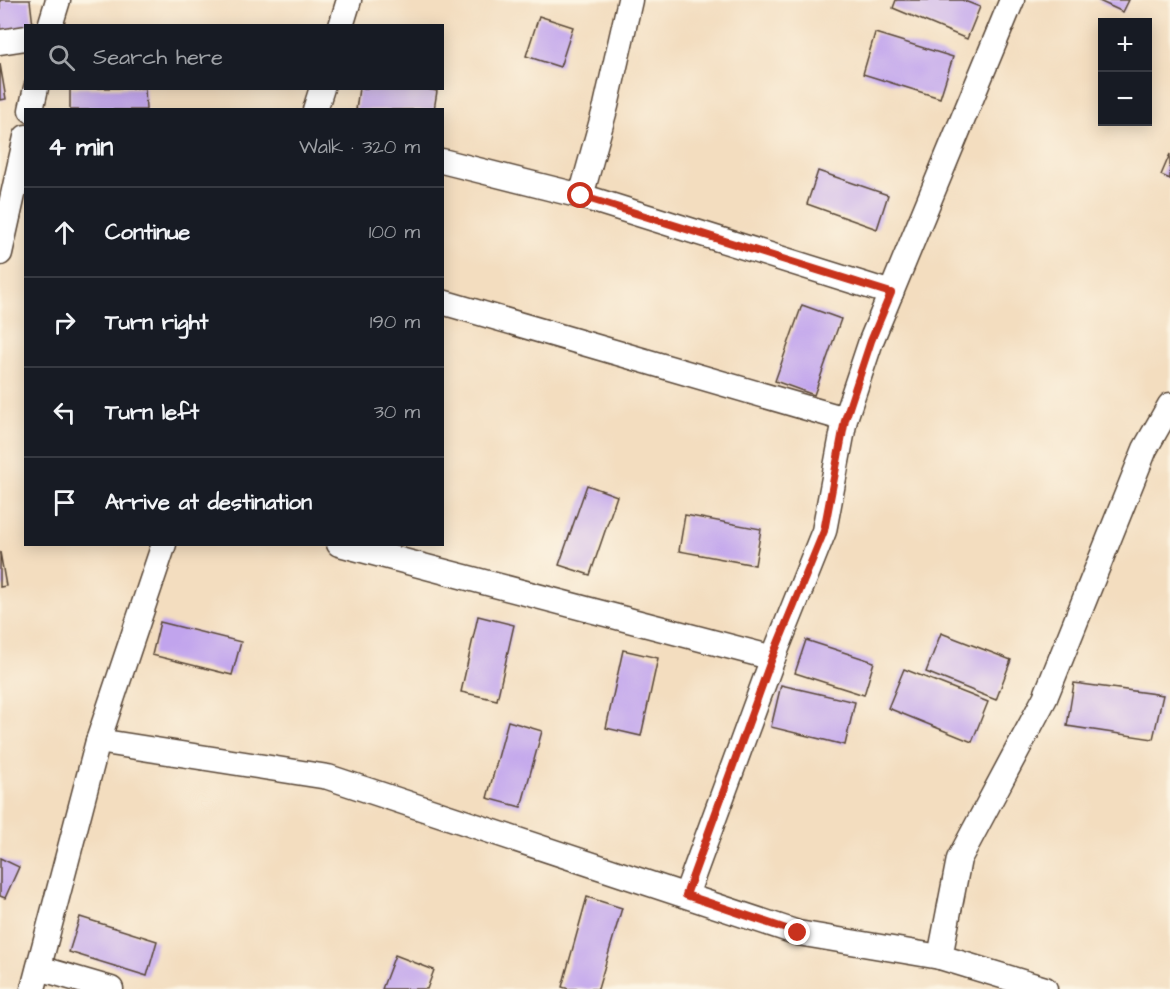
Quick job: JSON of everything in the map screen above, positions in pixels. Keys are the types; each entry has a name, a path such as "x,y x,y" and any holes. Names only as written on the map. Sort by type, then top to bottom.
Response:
{"street":[{"path":"51,24 58,0"},
{"path":"342,24 349,0"},
{"path":"581,196 606,106 630,0"},
{"path":"686,895 772,658 824,531 845,420 871,341 1012,0"},
{"path":"0,42 24,38"},
{"path":"31,108 36,90"},
{"path":"316,108 321,90"},
{"path":"0,253 24,145"},
{"path":"444,162 581,196 891,293"},
{"path":"444,303 845,420"},
{"path":"940,957 959,859 1045,698 1145,449 1170,405"},
{"path":"111,989 36,978 98,741 163,546"},
{"path":"347,546 772,658"},
{"path":"98,741 328,777 798,933 940,957 1045,989"}],"building":[{"path":"0,0 30,0 33,24 24,24 24,28 0,32"},
{"path":"896,0 962,0 980,7 967,39 893,8"},
{"path":"1097,0 1129,0 1123,12"},
{"path":"539,16 573,27 560,67 526,56"},
{"path":"875,33 953,57 940,98 863,74"},
{"path":"0,64 6,99 0,100"},
{"path":"70,90 145,90 146,108 70,108"},
{"path":"359,90 437,91 434,108 356,108"},
{"path":"1170,154 1170,179 1161,175"},
{"path":"818,171 888,195 877,229 807,204"},
{"path":"802,305 841,319 814,395 775,381"},
{"path":"587,485 617,496 590,575 559,565"},
{"path":"685,515 761,529 755,565 679,551"},
{"path":"0,552 6,586 0,587"},
{"path":"478,616 514,625 497,700 461,692"},
{"path":"160,622 241,642 232,675 152,655"},
{"path":"941,633 1011,660 996,700 926,672"},
{"path":"806,640 874,662 864,695 795,673"},
{"path":"623,650 658,658 641,736 606,728"},
{"path":"904,669 988,702 972,742 888,708"},
{"path":"1074,683 1163,695 1153,739 1067,726"},
{"path":"781,685 855,702 845,745 771,727"},
{"path":"508,721 542,731 521,807 487,798"},
{"path":"0,858 19,867 5,898 0,896"},
{"path":"587,897 622,908 598,989 569,989 562,987"},
{"path":"80,917 157,941 147,976 69,952"},
{"path":"395,955 434,970 427,989 382,989"}],"route":[{"path":"581,196 891,293 871,341 845,420 824,531 772,658 686,895 798,933"}]}
